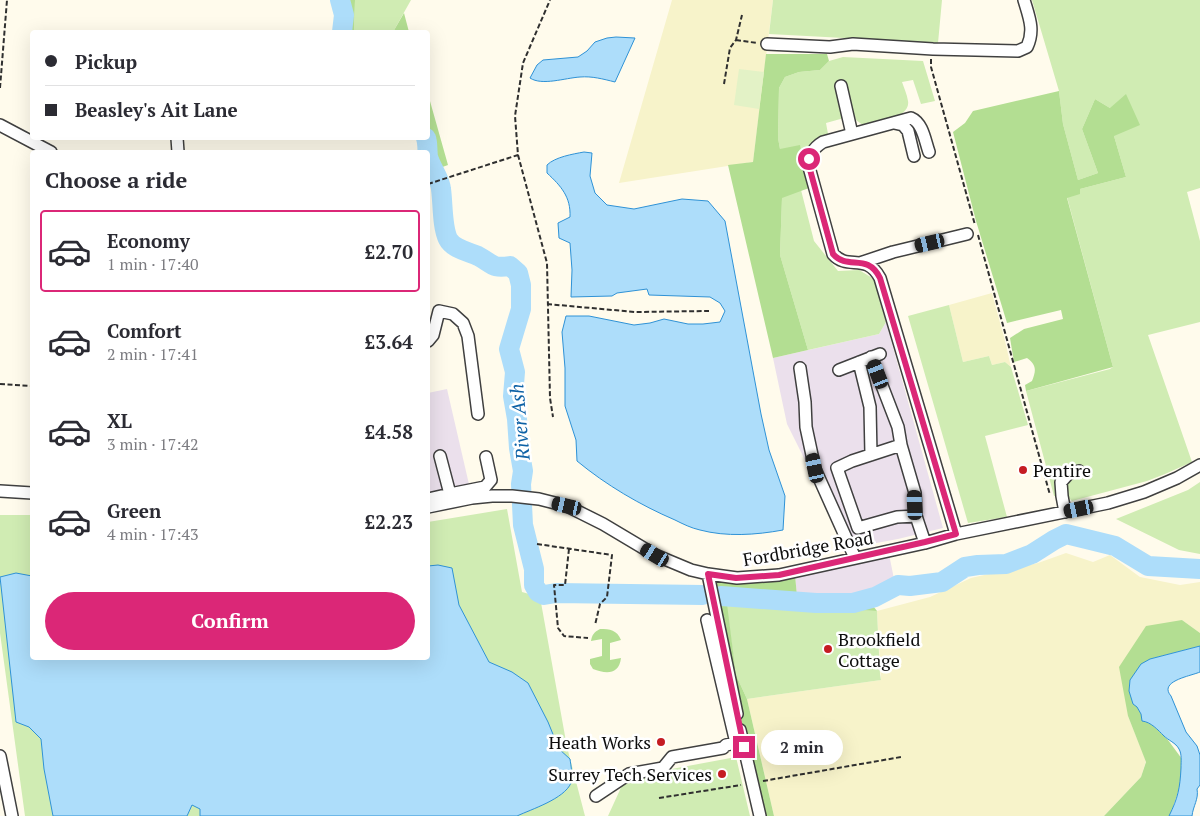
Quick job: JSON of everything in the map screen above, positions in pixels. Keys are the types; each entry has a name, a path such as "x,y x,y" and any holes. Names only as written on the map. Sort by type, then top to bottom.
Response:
{"street":[{"path":"767,44 830,47 853,44 933,49 1018,51 1027,47 1031,39 1032,27 1024,0"},
{"path":"841,86 852,134"},
{"path":"929,152 921,126 916,120 911,118 823,142 816,146 812,152 809,166 833,254 837,259 844,262 866,264 872,267 880,278 956,534"},
{"path":"894,123 902,125 908,131 914,156"},
{"path":"0,124 47,150"},
{"path":"860,263 893,252 974,232"},
{"path":"430,339 433,335 439,311 453,314 463,322 468,336 478,414"},
{"path":"839,370 876,356 898,427 901,445 915,493 916,516 925,542"},
{"path":"859,362 870,407 871,455"},
{"path":"800,368 805,402 806,427 815,468 855,558"},
{"path":"901,445 852,461 837,468 858,528 897,517 916,516"},
{"path":"440,456 451,498"},
{"path":"430,499 451,498 486,487 491,480 486,457"},
{"name":"Fordbridge Road","path":"430,506 451,498 512,496 539,499 567,506 603,524 655,555 691,570 736,578 779,575 956,534 1108,503 1144,492 1177,478 1200,465"},
{"path":"1065,512 1061,482 1069,473 1079,470"},
{"path":"0,491 30,493"},
{"path":"708,574 760,816"},
{"path":"596,796 629,774 663,768 672,757 723,748 726,745 736,743 707,620"},
{"path":"0,756 12,816"}],"path":[{"path":"0,88 7,0"},
{"path":"550,0 523,63 514,116 518,155 547,263 550,398 553,417"},
{"path":"724,84 730,48 736,40 742,15"},
{"path":"736,40 767,44"},
{"path":"933,49 931,66 974,232 1050,496"},
{"path":"430,183 518,155"},
{"path":"548,304 635,312 709,311"},
{"path":"0,384 30,386"},
{"path":"537,544 612,555 607,597 600,604 595,624"},
{"path":"568,549 565,585 554,585 558,628 564,636 588,638"},
{"path":"659,798 901,757"}],"shaded area":[{"path":"672,0 773,0 753,162 619,183"},
{"path":"992,293 1011,367 1005,362 992,365 989,356 963,362 949,305"},
{"path":"886,322 943,528 855,547 810,470 787,424 773,358 879,334"},
{"path":"447,389 471,493 430,503 430,393"},
{"path":"1066,553 1093,562 1110,555 1140,577 1180,585 1200,582 1200,633 1182,620 1128,716 1146,761 1141,777 1104,816 774,816 747,699 881,680 877,611 930,597 971,578 1038,563"},
{"path":"889,554 894,579 850,598 797,596 795,575"}],"green space":[{"path":"340,0 355,0 354,30 342,30 344,15"},
{"path":"355,0 411,0 394,30 354,30"},
{"path":"773,0 942,0 938,43 769,34"},
{"path":"1032,0 1200,0 1200,188 1187,192 1200,241 1200,322 1148,335 1192,462 1147,481 1072,501 1067,496 1054,496 1026,391 1113,367 1067,197 1080,189 1126,177 1114,136 1110,108 1095,99 1082,129 1098,173 1078,180 1063,124 1059,91"},
{"path":"404,13 408,30 394,30"},
{"path":"766,54 827,54 829,61 820,70 799,72 785,77 779,88 778,138 780,149 800,145 809,188 782,198 780,255 808,350 773,358 728,165 753,162"},
{"path":"843,57 923,61 935,101 921,104 913,80 902,82 908,101 904,112 892,119 864,126 856,120 844,82 835,83 844,118 826,123 828,134 818,138 811,144 806,153 804,163 780,149 778,138 779,88 785,77 799,72 820,70 829,61"},
{"path":"739,69 764,72 759,109 734,105"},
{"path":"1059,91 1063,124 1078,180 1098,173 1082,129 1095,99 1110,108 1126,94 1140,125 1114,136 1126,177 1080,189 1080,194 1067,198 1113,367 1026,391 1025,385 1032,381 1035,371 1034,366 1027,358 1014,362 1010,338 1024,329 1063,319 1061,310 1007,323 976,221 953,132 965,123 973,111"},
{"path":"430,101 448,165 434,170 430,161 430,150 428,150 427,141 430,140"},
{"path":"801,190 814,241 838,271 859,270 874,279 886,322 879,334 808,350 780,255 782,197"},
{"path":"949,305 963,362 989,356 992,365 1005,362 1011,367 1028,425 985,436 1007,517 968,523 908,316"},
{"path":"1200,482 1200,554 1179,550 1116,519 1188,490"},
{"path":"507,509 522,592 540,597 567,747 585,816 25,816 0,633 0,515 30,515 30,660 430,660 430,522"},
{"path":"795,575 797,596 850,598 863,593 877,611 727,604 736,675 747,699 774,816 756,816 709,581 746,581"},
{"path":"726,603 877,611 881,680 747,699 736,675"},
{"path":"1182,620 1200,633 1200,646 1150,659 1130,680 1129,690 1141,714 1168,740 1182,759 1180,786 1170,816 1104,816 1141,777 1146,762 1128,716 1119,667 1146,626"},
{"path":"600,629 613,631 621,640 610,643 610,660 621,658 618,668 611,672 593,669 590,664 590,659 602,656 602,639 591,641 596,631"},
{"path":"736,757 750,816 608,816 624,781 634,776"}],"water":[{"path":"616,37 635,38 615,82 589,77 547,81 530,78 537,65 543,60 578,57 595,42"},
{"path":"584,152 592,153 590,176 595,193 607,205 634,209 682,199 708,201 725,221 761,414 769,450 785,496 783,530 752,534 731,534 693,528 649,508 624,494 577,461 576,440 565,406 565,368 562,332 566,316 589,316 634,325 664,319 688,324 703,324 720,322 725,311 720,303 710,297 649,295 647,289 617,293 612,296 571,297 570,243 559,238 558,223 570,217 569,204 561,187 547,173 547,165 559,158"},
{"path":"438,565 452,568 459,605 489,662 512,672 528,683 548,722 559,749 570,759 571,783 555,799 517,816 200,816 200,809 192,805 187,816 53,816 44,769 41,739 29,727 16,722 0,577 16,573 30,576 30,660 430,660 430,566"},
{"path":"1200,646 1200,672 1177,680 1169,686 1168,691 1186,732 1197,746 1200,755 1200,785 1197,789 1192,816 1169,816 1179,787 1181,753 1176,745 1154,727 1142,721 1141,714 1133,704 1129,691 1130,680 1141,664 1150,659"}],"waterway":[{"name":"River Ash","path":"340,0 344,15 342,30"},
{"name":"River Ash","path":"426,140 428,150"},
{"name":"River Ash","path":"430,162 440,185 446,234 450,242 457,248 478,256 493,265 500,267 510,266 518,273 521,285 521,309 509,349 515,372 513,396 523,471 521,484 523,525 534,569 534,585 538,592 544,595 556,593 703,595"},
{"name":"River Ash","path":"721,596 816,603 853,603 875,597 898,585 910,586 942,582 965,567 1006,564 1032,554 1066,534 1115,546 1148,566 1200,569"}],"place":[{"name":"Pentire","path":"1023,470"},
{"name":"Brookfield Cottage","path":"828,649"},
{"name":"Heath Works","path":"661,742"},
{"name":"Surrey Tech Services","path":"722,774"}],"route":[{"path":"744,747 708,574 736,578 779,575 956,534 880,278 872,267 866,264 844,262 837,259 833,254 809,166 809,159"}]}
